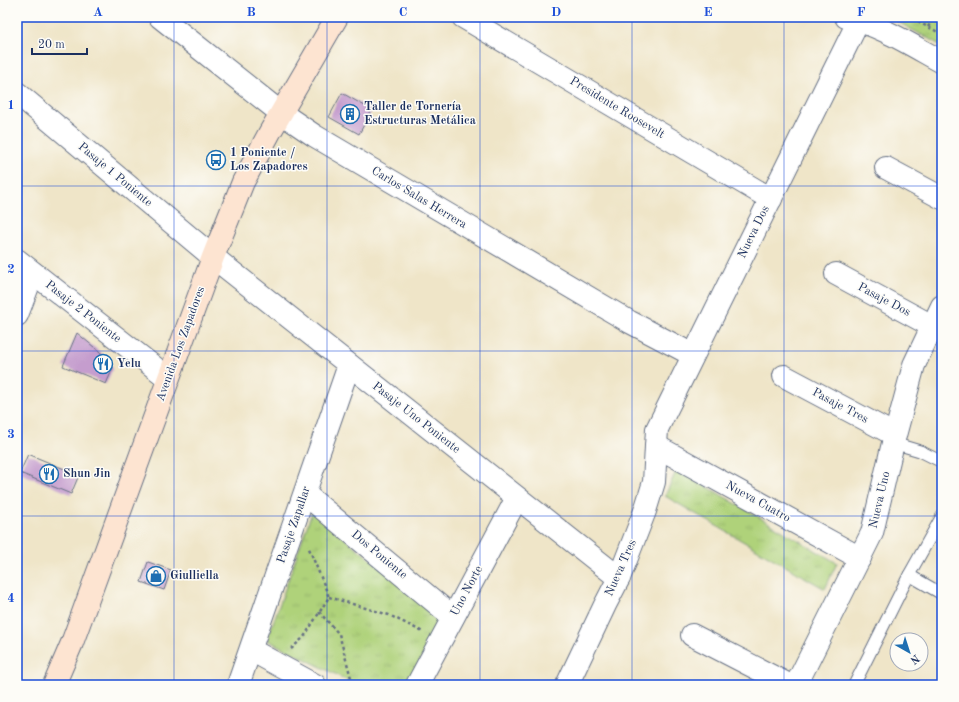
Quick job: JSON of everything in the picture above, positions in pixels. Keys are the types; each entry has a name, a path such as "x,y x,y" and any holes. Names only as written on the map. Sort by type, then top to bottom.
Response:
{"main road":[{"name":"Avenida Los Zapadores","path":"54,685 72,643 168,378 213,257 243,182 260,149 337,17"}],"street":[{"name":"Carlos Salas Herrera","path":"160,17 281,113 315,136 630,322 693,355"},
{"name":"Presidente Roosevelt","path":"463,17 771,199"},
{"name":"Nueva Dos","path":"656,446 658,429 693,355 771,199 852,19"},
{"path":"852,19 881,29 942,62"},
{"name":"Pasaje 1 Poniente","path":"17,94 213,257"},
{"path":"886,168 942,198"},
{"name":"Pasaje Uno Poniente","path":"213,257 619,578"},
{"path":"17,315 25,266"},
{"name":"Pasaje 2 Poniente","path":"25,266 168,378"},
{"name":"Pasaje Dos","path":"836,274 932,326"},
{"name":"Nueva Uno","path":"796,685 872,533 894,439 914,365 942,306"},
{"name":"Pasaje Zapallar","path":"238,685 349,365"},
{"name":"Pasaje Tres","path":"784,376 894,439"},
{"name":"Nueva Cuatro","path":"656,446 860,558"},
{"name":"Nueva Tres","path":"567,685 604,605 619,578 645,511 654,482 656,446"},
{"name":"Dos Poniente","path":"305,494 453,617"},
{"name":"Uno Norte","path":"417,685 517,498"},
{"path":"692,635 790,685"},
{"path":"251,650 315,685"}],"lane":[{"path":"894,439 942,462"},
{"path":"854,685 909,575 942,516"},
{"path":"909,575 942,594"}],"path":[{"path":"914,17 928,28 942,34"},
{"path":"928,28 934,17"},
{"path":"296,518 328,597"},
{"path":"275,663 304,637 328,597"},
{"path":"328,597 389,616 441,640"},
{"path":"319,612 339,634 353,685"}],"green space":[{"path":"889,17 942,17 942,46"},
{"path":"677,469 837,563 825,589 665,496"},
{"path":"312,512 443,618 407,685 357,685 267,640"}],"building":[{"name":"Taller de Tornería Estructuras Metálica","path":"342,93 372,110 359,134 329,117"},
{"path":"77,333 106,357 113,368 106,384 63,366"},
{"name":"Shun Jin","path":"28,454 79,475 71,494 20,473"},
{"name":"Giulliella","path":"148,562 171,570 164,590 141,582"}],"place":[{"name":"Taller de Tornería Estructuras Metálica","path":"350,114"},
{"name":"1 Poniente / Los Zapadores","path":"216,160"},
{"name":"Yelu","path":"103,364"},
{"name":"Shun Jin","path":"49,474"},
{"name":"Giulliella","path":"156,576"}]}
